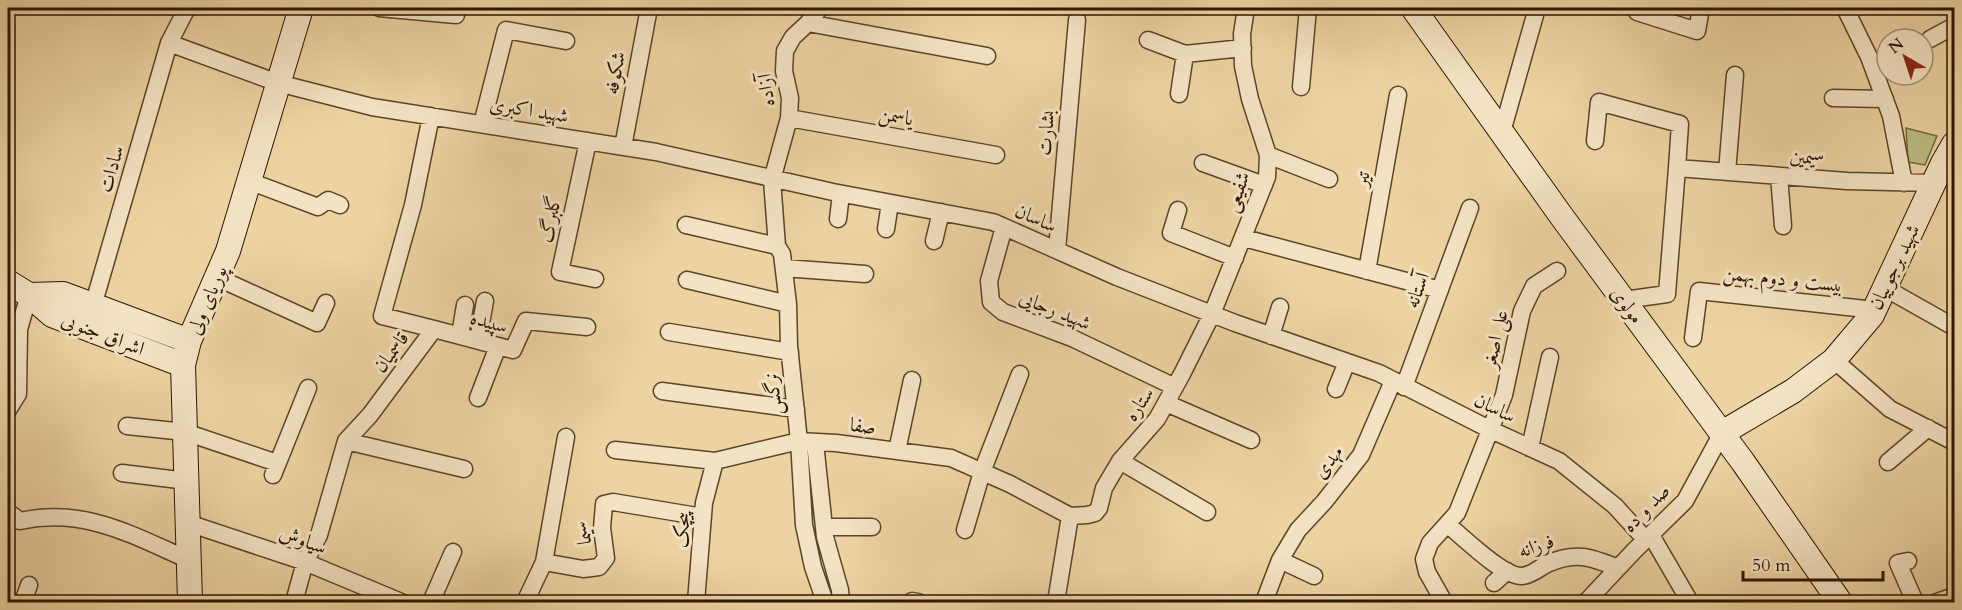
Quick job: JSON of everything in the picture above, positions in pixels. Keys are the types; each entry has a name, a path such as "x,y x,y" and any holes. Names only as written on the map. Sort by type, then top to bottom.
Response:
{"main road":[{"name":"پوریای ولی","path":"190,603 183,365 189,341 228,251 301,8"},
{"name":"مولوی","path":"1413,8 1722,433 1840,603"},
{"name":"شهید برجوییان","path":"1722,433 1792,391 1834,360 1875,310 1933,183 1954,144"},
{"name":"اشراق جنوبی","path":"8,282 29,295 52,315 183,365"},
{"name":"اشراق جنوبی","path":"29,295 63,294 189,341"}],"street":[{"name":"سادات","path":"93,306 169,44 187,8"},
{"path":"380,8 456,15"},
{"name":"شکوفه","path":"623,147 649,8"},
{"name":"آزاده","path":"772,180 789,118 790,98 784,71 785,51 793,37 820,8"},
{"name":"شفیعی","path":"1212,314 1267,177 1268,155 1250,99 1243,66 1242,48 1246,8"},
{"path":"1301,87 1308,8"},
{"path":"1502,132 1536,8"},
{"path":"1637,12 1697,31 1701,8"},
{"path":"1845,8 1869,57 1891,116 1904,183"},
{"name":"بشارت","path":"1057,250 1077,20"},
{"path":"808,23 987,56"},
{"path":"1935,36 1954,26"},
{"path":"482,124 506,30 566,40"},
{"path":"1148,40 1185,54 1242,48"},
{"name":"شهید اکبری","path":"169,44 278,83 372,107 656,152 772,180"},
{"path":"1179,94 1185,54"},
{"path":"1727,172 1735,75"},
{"name":"تیر","path":"1367,271 1398,95"},
{"path":"1833,98 1884,99"},
{"path":"1595,141 1599,102 1680,124 1667,294 1624,300"},
{"name":"قاسمیان","path":"294,603 305,562 319,535 346,441 377,406 434,329 382,315 413,205 431,116"},
{"name":"یاسمن","path":"789,118 996,155"},
{"name":"گلبرگ","path":"588,141 560,272 595,279"},
{"path":"1268,155 1329,179"},
{"path":"1203,163 1264,185"},
{"name":"سیمین","path":"1677,168 1847,182 1933,183"},
{"path":"1779,176 1783,226"},
{"name":"ساسان","path":"772,180 993,222 1117,277 1270,336 1379,373 1489,429 1559,461 1615,506 1648,537 1690,603"},
{"name":"نرگس","path":"772,180 777,246 782,254 788,304 796,409 807,442 841,603"},
{"path":"249,181 318,207 328,200 340,205"},
{"path":"838,219 841,194"},
{"path":"886,229 890,203"},
{"name":"آستانه","path":"1399,384 1440,290 1470,208"},
{"path":"1178,210 1171,233 1235,258"},
{"path":"934,241 941,212"},
{"path":"686,225 777,246"},
{"name":"شهید رجایی","path":"1004,227 989,281 991,302 1003,312 1072,338 1175,387"},
{"path":"1244,238 1440,290"},
{"path":"784,268 865,274"},
{"name":"علی اصغر","path":"1489,429 1504,395 1522,311 1534,286 1557,271"},
{"path":"216,277 317,323 326,303"},
{"path":"687,280 788,304"},
{"path":"1885,288 1954,327"},
{"name":"بیست و دوم بهمن","path":"1693,338 1699,291 1875,310"},
{"path":"8,410 18,394 14,325 29,295"},
{"path":"478,340 485,301"},
{"path":"460,335 465,305"},
{"path":"1270,336 1280,307"},
{"name":"ستاره","path":"1070,516 1095,513 1099,508 1104,488 1120,461 1157,419 1212,314"},
{"name":"سپیده","path":"434,329 513,350 526,321 587,327"},
{"path":"669,332 790,352"},
{"path":"478,398 498,346"},
{"path":"1530,448 1550,357"},
{"path":"1834,360 1890,409 1954,441"},
{"path":"1336,389 1347,362"},
{"path":"965,530 982,472 1020,374"},
{"path":"897,451 912,380"},
{"name":"مهدی","path":"1264,603 1281,560 1298,530 1324,502 1360,455 1399,384"},
{"path":"126,426 185,432 275,469 308,388"},
{"path":"662,391 796,409"},
{"path":"1166,403 1251,440"},
{"path":"1888,462 1928,428"},
{"path":"1444,603 1427,572 1424,559 1430,543 1457,513 1489,429"},
{"name":"صد و ده","path":"1586,603 1685,501 1722,433"},
{"name":"سیما","path":"525,603 544,562 566,436"},
{"path":"346,441 464,469"},
{"name":"نرگس","path":"807,442 804,525 813,567 825,603"},
{"name":"صفا","path":"615,450 715,461 807,442 951,458 1010,484 1070,516"},
{"name":"پیچک","path":"696,603 704,503 715,461"},
{"path":"1120,461 1207,512"},
{"path":"122,473 187,482"},
{"name":"سیما","path":"544,562 583,569 599,567 606,558 602,528 604,504 613,502 703,517"},
{"path":"8,512 20,521 39,517 73,517 118,528 189,560"},
{"path":"1056,603 1070,516"},
{"name":"سیاوش","path":"188,523 305,562 401,603"},
{"name":"فرزانه","path":"1447,524 1500,569 1521,576 1572,556 1592,558 1618,568"},
{"path":"825,527 872,527"},
{"path":"431,603 453,552"},
{"path":"1281,560 1314,576"},
{"path":"1908,561 1898,563 1915,603"},
{"path":"1494,583 1507,571"},
{"path":"23,603 28,585"},
{"path":"1937,603 1954,596"},
{"path":"912,603 912,601 918,603"}],"green space":[{"path":"1906,128 1937,136 1925,165 1908,162"}]}
